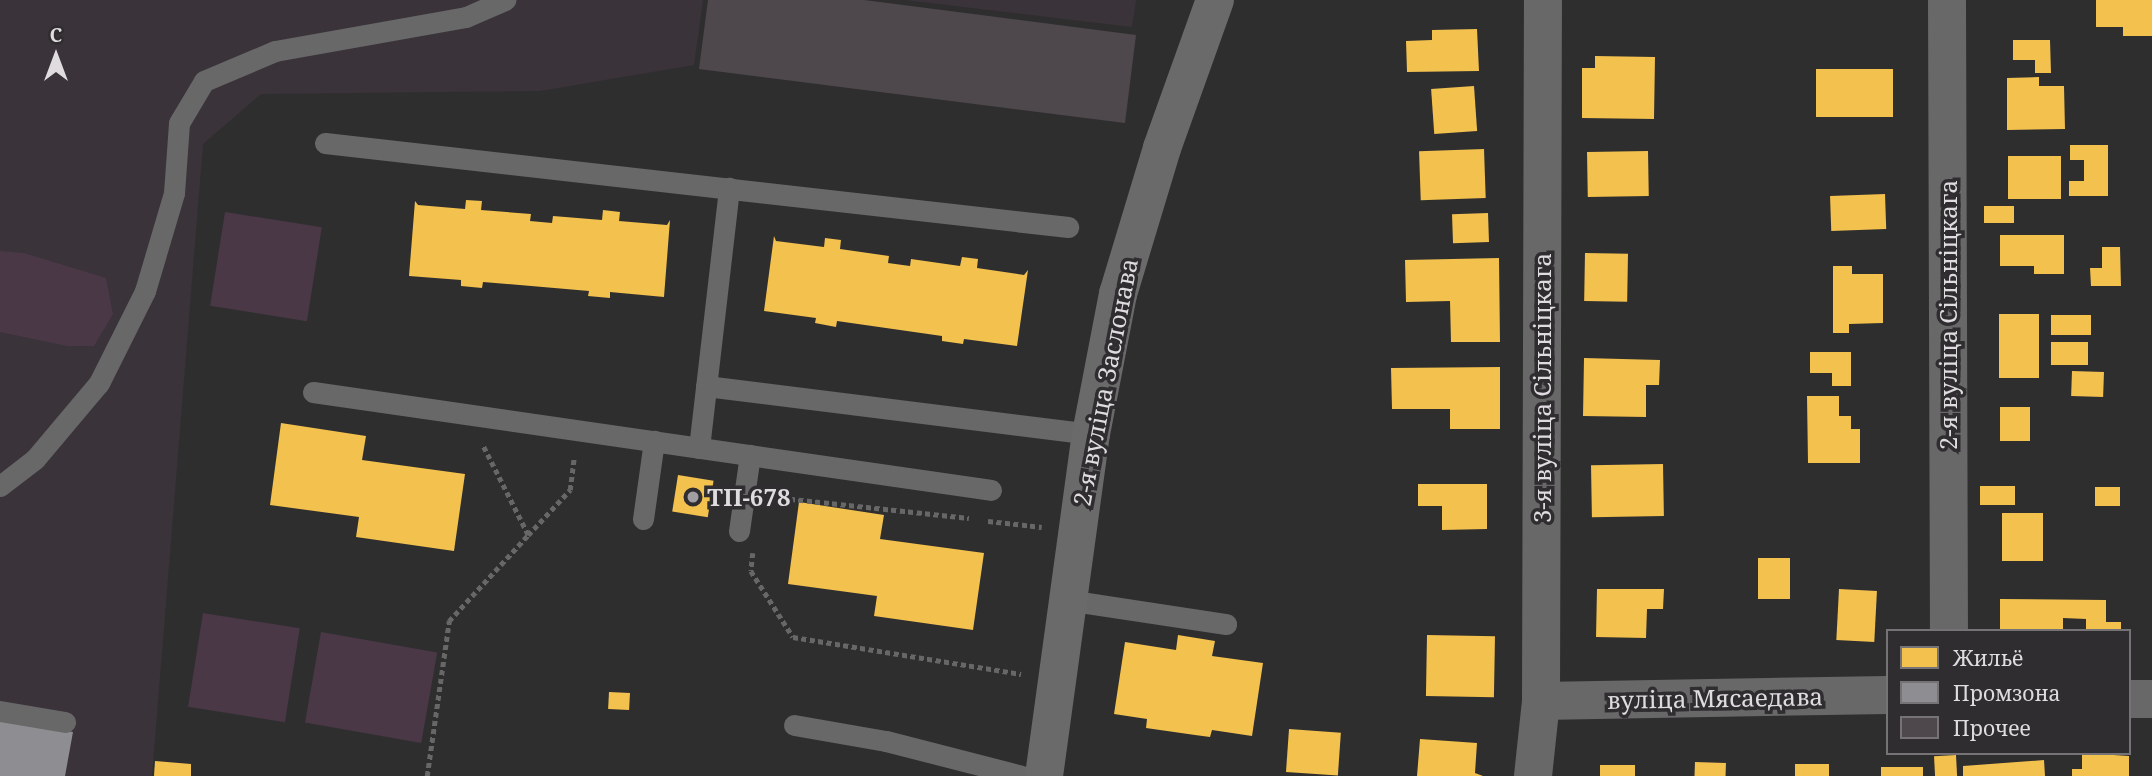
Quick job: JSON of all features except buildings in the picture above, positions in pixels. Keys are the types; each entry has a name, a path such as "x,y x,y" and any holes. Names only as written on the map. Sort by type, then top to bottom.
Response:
{"main road":[{"name":"2-я вуліца Заслонава","path":"1044,776 1091,435 1118,294 1161,148 1215,0"}],"street":[{"name":"3-я вуліца Сільніцкага","path":"1533,776 1541,701 1543,0"},
{"name":"2-я вуліца Сільніцкага","path":"1947,0 1948,629"},
{"name":"вуліца Мясаедава","path":"1541,701 1886,695"},
{"path":"2131,699 2152,699"}],"lane":[{"path":"0,486 35,459 99,383 145,290 174,193 179,123 204,81 275,51 466,17 505,0"},
{"path":"325,142 1068,227"},
{"path":"699,448 729,188"},
{"path":"706,386 1091,435"},
{"path":"313,392 991,490"},
{"path":"643,519 654,441"},
{"path":"746,539 750,455"},
{"path":"1067,600 1226,624"},
{"path":"0,710 65,722"},
{"path":"794,725 886,741 1022,776"}],"path":[{"path":"478,437 528,536"},
{"path":"427,776 449,621 570,490 574,452"},
{"path":"767,502 776,495 1056,529"},
{"path":"746,539 751,571 793,637 1033,676"}],"shaded area":[{"path":"0,0 703,0 694,65 540,91 261,94 203,144 152,776 0,776"},
{"path":"905,0 1136,0 1132,27"},
{"path":"225,212 322,227 307,321 210,306"},
{"path":"0,251 24,253 106,278 113,314 94,346 67,346 0,332"},
{"path":"203,613 300,628 285,722 188,707"},
{"path":"321,632 437,652 421,743 305,723"}],"place":[{"name":"ТП-678","path":"693,497"}]}
